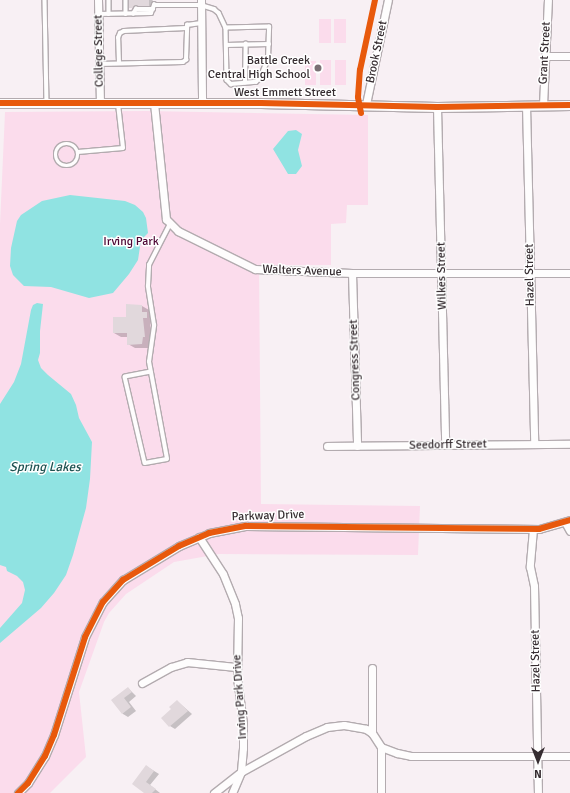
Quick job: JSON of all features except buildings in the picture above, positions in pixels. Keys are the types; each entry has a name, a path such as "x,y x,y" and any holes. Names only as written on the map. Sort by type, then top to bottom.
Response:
{"street":[{"name":"College Street","path":"98,0 100,102"},
{"name":"Brook Street","path":"366,104 388,0"},
{"name":"Grant Street","path":"543,105 548,0"},
{"path":"201,2 202,104"},
{"path":"546,56 570,56"},
{"name":"West Emmett Street","path":"0,103 118,102 202,104 366,104 437,107 570,105"},
{"path":"154,103 164,208 166,219 170,224"},
{"name":"Hazel Street","path":"526,106 534,444"},
{"name":"Wilkes Street","path":"437,107 445,445"},
{"name":"Walters Avenue","path":"170,224 178,231 255,269 352,273 570,273"},
{"name":"Congress Street","path":"352,273 357,446"},
{"name":"Seedorff Street","path":"327,446 570,444"},
{"path":"567,521 570,531"},
{"name":"Parkway Drive","path":"18,793 28,783 45,756 54,735 85,637 103,602 112,590 136,572 199,537 226,529 273,525 539,530 567,521"},
{"name":"Hazel Street","path":"533,529 530,567 534,586 538,793"},
{"name":"Irving Park Drive","path":"199,537 223,574 235,604 238,618 236,667 243,724 243,748 241,772 232,793"},
{"path":"142,683 171,667 187,662 236,667"},
{"path":"372,668 372,733"},
{"path":"214,793 241,772 306,736 327,727 359,727 372,733 381,747 381,793"},
{"path":"381,747 411,756 570,756"}],"lane":[{"path":"45,0 47,103"},
{"path":"109,0 109,14"},
{"path":"126,0 126,14"},
{"path":"98,14 151,13 153,7 151,0"},
{"path":"153,7 201,2 220,13 226,28 227,80 231,84 256,82 260,78 268,59 269,29 267,26 226,28"},
{"path":"119,63 118,38 120,33 124,31 186,28 187,25 201,22"},
{"path":"99,64 183,62 186,60 187,56 186,28"},
{"path":"245,83 246,44"},
{"path":"226,45 269,44"},
{"path":"78,152 123,148 118,102"},
{"path":"64,145 74,147 78,152 76,162 69,166 62,166 56,160 58,149 64,145"},
{"path":"151,372 125,377 145,463 167,459 151,372 150,350 154,325 148,286 149,265 170,224"}],"green space":[{"path":"319,19 331,19 331,43 319,43"},
{"path":"334,19 346,19 346,43 334,43"},
{"path":"320,60 331,60 331,85 320,85"},
{"path":"335,60 346,60 346,85 335,85"},
{"path":"305,61 316,61 316,85 305,85"},
{"name":"Irving Park","path":"146,111 368,115 368,205 347,205 346,223 331,224 331,265 259,265 261,504 420,506 418,555 219,554 174,562 126,594 109,613 104,622 79,692 86,757 50,793 0,793 0,224 5,112"}],"water":[{"path":"296,130 302,134 298,150 302,166 296,174 288,174 273,149 288,131"},
{"path":"70,195 125,201 135,205 143,212 146,218 148,233 141,240 138,260 129,274 113,293 89,298 51,287 24,286 13,275 10,266 11,248 17,221 21,215 42,201"},
{"name":"Spring Lakes","path":"37,303 43,304 40,331 40,353 38,360 41,368 71,394 76,405 79,418 92,442 90,479 86,508 66,575 54,593 41,608 0,643 0,628 22,603 25,590 23,582 17,576 7,571 6,567 0,565 0,404 14,382 21,364 31,310 33,305"}],"cycle path":[{"path":"361,113 358,97 360,70 375,0"},
{"path":"0,103 261,103 437,107 570,105"},
{"path":"18,793 28,783 45,756 54,735 85,637 103,602 123,580 179,546 209,533 246,526 539,529 570,520"}],"place":[{"name":"Battle Creek Central High School","path":"318,68"}]}
